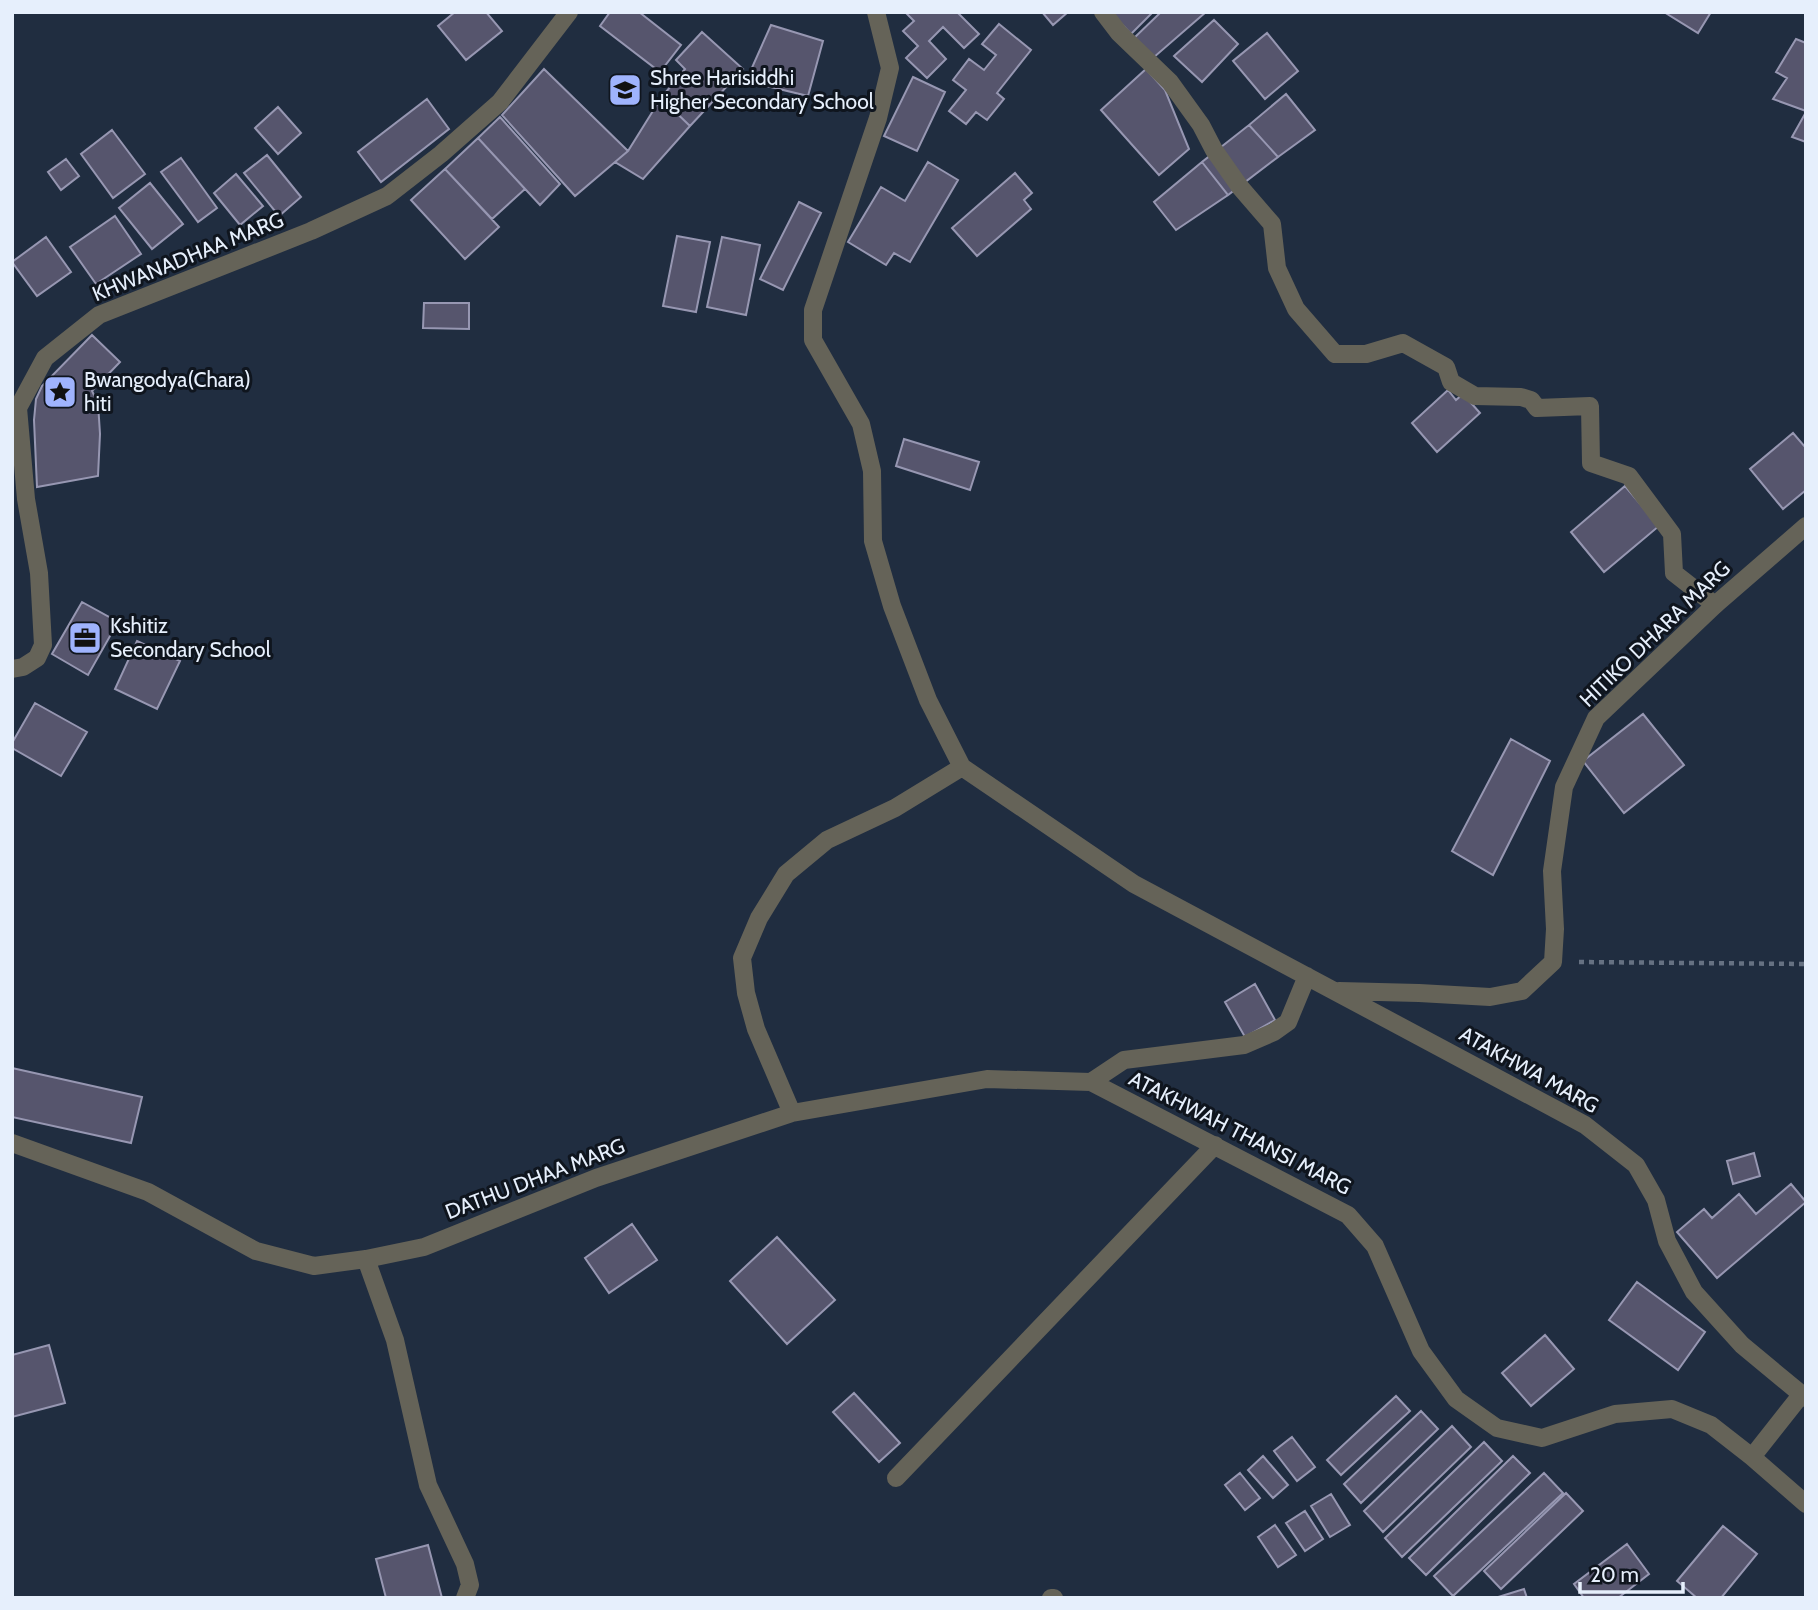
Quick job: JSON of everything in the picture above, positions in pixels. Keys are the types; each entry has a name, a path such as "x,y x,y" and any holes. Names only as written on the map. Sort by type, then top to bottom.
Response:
{"street":[{"name":"KHWANADHAA MARG","path":"12,668 23,667 37,658 43,645 39,573 26,499 18,408 45,358 99,315 312,231 387,196 441,154 499,102 569,12"},
{"path":"792,1113 755,1028 746,993 743,958 759,918 786,874 827,840 895,808 961,767 928,700 892,606 873,541 872,471 862,424 813,340 813,310 878,118 890,68 876,12"},
{"path":"1103,12 1119,33 1170,82 1240,187 1272,224 1277,268 1296,309 1335,354 1366,354 1403,344 1446,367 1451,382 1475,396 1521,397 1531,400 1537,408 1590,407 1591,463 1629,476 1672,534 1674,573 1715,605"},
{"name":"HITIKO DHARA MARG","path":"1553,962 1555,929 1552,871 1564,787 1596,718 1715,605 1806,526"},
{"name":"ATAKHWA MARG","path":"961,767 1134,884 1584,1125 1636,1165 1656,1200 1667,1241 1694,1292 1742,1345 1803,1397"},
{"path":"1335,991 1490,997 1522,991 1553,962"},
{"path":"1091,1082 1124,1060 1244,1045 1274,1032 1288,1021 1307,976"},
{"name":"DATHU DHAA MARG","path":"12,1143 148,1192 256,1251 314,1266 424,1247 596,1178 792,1113 987,1079 1091,1082"},
{"name":"ATAKHWAH THANSI MARG","path":"1091,1082 1348,1215 1375,1246 1421,1351 1456,1399 1497,1428 1542,1438 1615,1414 1671,1409 1711,1425 1806,1504"},
{"path":"896,1478 1215,1145"},
{"path":"366,1259 395,1339 428,1485 465,1564 470,1585 465,1598"},
{"path":"1752,1457 1803,1397"}],"path":[{"path":"1553,962 1806,964"}],"building":[{"path":"455,12 486,12 502,31 466,60 438,26"},
{"path":"610,12 639,12 681,45 660,72 600,26"},
{"path":"905,12 957,12 979,34 964,48 943,27 929,41 946,59 927,78 906,58 918,46 903,31 914,21"},
{"path":"1042,12 1068,12 1053,25"},
{"path":"1110,12 1153,12 1131,34"},
{"path":"1161,12 1206,12 1153,58 1133,39"},
{"path":"1664,12 1711,12 1698,33"},
{"path":"1214,20 1238,44 1202,82 1174,56"},
{"path":"999,24 1031,50 997,93 1004,99 987,120 976,112 966,124 949,111 966,90 953,80 969,59 984,70 996,55 982,44"},
{"path":"771,25 823,41 808,96 746,81"},
{"path":"702,32 743,69 690,126 661,98 685,69 676,60"},
{"path":"1267,33 1298,71 1265,99 1233,61"},
{"path":"1796,39 1806,43 1806,111 1773,99 1787,78 1776,72"},
{"path":"544,69 628,151 575,196 502,115"},
{"path":"1146,69 1165,90 1189,149 1159,175 1101,110"},
{"path":"913,77 945,92 917,151 884,136"},
{"path":"1286,94 1315,130 1278,157 1249,125"},
{"path":"661,98 690,126 643,179 615,162 628,151"},
{"path":"427,99 449,129 381,182 358,152"},
{"path":"278,107 301,133 278,154 255,128"},
{"path":"1806,112 1806,142 1792,137"},
{"path":"500,117 560,184 540,205 478,138"},
{"path":"1249,125 1278,157 1228,195 1202,162"},
{"path":"112,130 145,174 113,198 81,154"},
{"path":"478,138 525,189 492,219 445,169"},
{"path":"267,155 301,197 279,216 244,173"},
{"path":"181,158 217,208 198,222 161,172"},
{"path":"66,159 79,176 61,190 48,172"},
{"path":"928,162 958,180 910,262 894,253 886,265 848,242 881,187 905,201"},
{"path":"1202,162 1228,195 1176,230 1154,202"},
{"path":"445,169 499,227 465,259 411,200"},
{"path":"1015,173 1032,193 1024,200 1031,209 977,256 952,228"},
{"path":"236,174 263,206 240,225 214,193"},
{"path":"150,183 183,224 152,249 119,208"},
{"path":"799,202 821,213 783,290 760,279"},
{"path":"115,216 141,254 96,284 70,247"},
{"path":"677,236 710,242 696,312 663,306"},
{"path":"46,237 71,272 37,296 12,262"},
{"path":"722,237 760,245 746,315 707,307"},
{"path":"424,303 469,303 469,329 423,328"},
{"path":"92,335 120,362 92,391 98,403 98,476 37,487 34,420 36,399 42,386"},
{"path":"1448,390 1456,400 1463,394 1480,413 1437,452 1412,423"},
{"path":"1793,433 1806,448 1806,490 1783,509 1750,469"},
{"path":"904,439 979,462 970,490 896,466"},
{"path":"1625,486 1659,526 1604,572 1571,532"},
{"name":"Kshitiz Secondary School","path":"82,602 118,622 88,675 52,654"},
{"path":"137,641 180,661 157,709 115,689"},
{"path":"35,703 87,732 61,776 12,748 12,743"},
{"path":"1643,714 1684,765 1624,813 1583,761"},
{"path":"1511,739 1550,761 1493,875 1452,851"},
{"path":"1255,984 1275,1020 1245,1037 1225,1002"},
{"path":"12,1068 142,1097 131,1143 12,1117"},
{"path":"1754,1153 1760,1176 1733,1184 1727,1161"},
{"path":"1791,1184 1806,1202 1717,1278 1677,1232 1704,1209 1712,1218 1739,1194 1756,1214"},
{"path":"632,1224 657,1260 609,1293 585,1258"},
{"path":"777,1237 835,1300 787,1344 730,1281"},
{"path":"1637,1282 1705,1332 1678,1370 1609,1320"},
{"path":"1545,1335 1574,1369 1531,1406 1502,1373"},
{"path":"49,1345 65,1403 12,1417 12,1355"},
{"path":"854,1393 900,1443 879,1462 833,1412"},
{"path":"1396,1396 1410,1411 1341,1475 1327,1460"},
{"path":"1421,1411 1438,1429 1361,1503 1344,1484"},
{"path":"1452,1426 1471,1447 1383,1532 1364,1511"},
{"path":"1292,1437 1315,1467 1297,1481 1274,1451"},
{"path":"1484,1442 1502,1461 1402,1557 1385,1538"},
{"path":"1263,1456 1288,1485 1273,1498 1248,1470"},
{"path":"1513,1456 1530,1473 1426,1575 1409,1558"},
{"path":"1240,1473 1260,1498 1245,1510 1225,1485"},
{"path":"1544,1473 1563,1493 1453,1596 1434,1576"},
{"path":"1566,1493 1583,1511 1501,1589 1484,1571"},
{"path":"1331,1494 1350,1525 1330,1537 1311,1506"},
{"path":"1305,1511 1323,1539 1305,1551 1286,1523"},
{"path":"1275,1525 1296,1555 1278,1567 1258,1537"},
{"path":"1723,1526 1757,1554 1721,1598 1697,1598 1677,1581"},
{"path":"1627,1544 1649,1574 1618,1598 1584,1598 1574,1584"},
{"path":"428,1545 442,1598 386,1598 376,1559"},
{"path":"1524,1589 1527,1598 1495,1598"}],"place":[{"name":"Shree Harisiddhi Higher Secondary School","path":"625,90"},
{"name":"Bwangodya(Chara) hiti","path":"60,392"},
{"name":"Kshitiz Secondary School","path":"85,638"}]}
